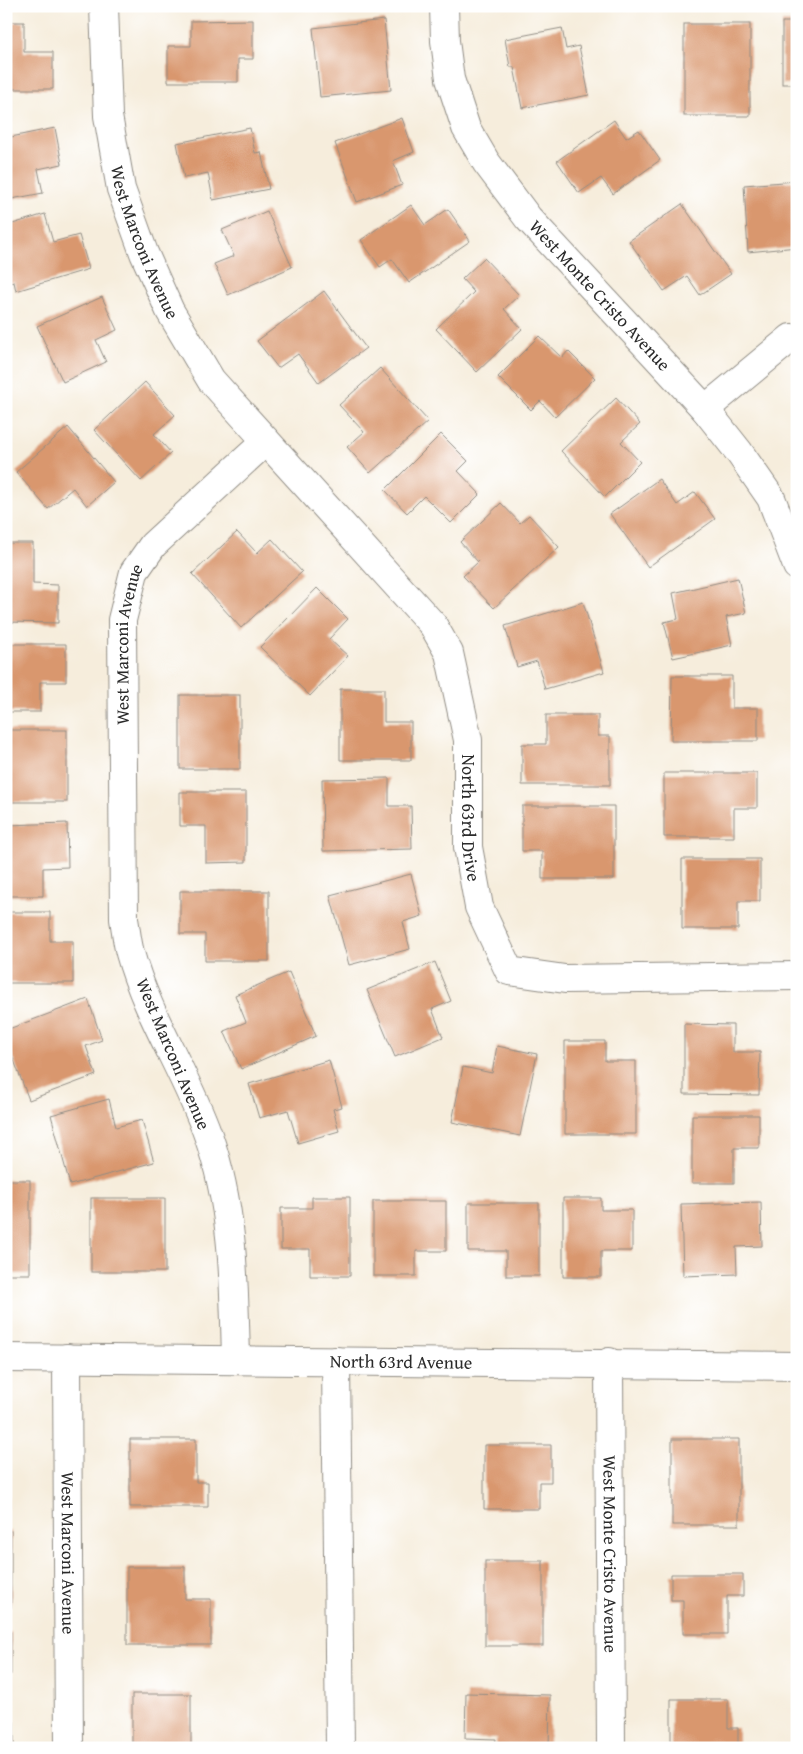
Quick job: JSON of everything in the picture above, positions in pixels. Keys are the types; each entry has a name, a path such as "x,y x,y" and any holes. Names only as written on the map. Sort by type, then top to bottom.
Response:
{"street":[{"name":"West Marconi Avenue","path":"104,6 108,116 121,189 144,253 170,311 211,380 266,441 153,545 134,572 122,620 124,919 133,961 208,1135 225,1193 233,1245 236,1360"},
{"name":"West Monte Cristo Avenue","path":"444,6 450,79 466,128 486,162 528,218 705,409 739,452 771,498 797,566"},
{"path":"705,409 791,338"},
{"name":"North 63rd Drive","path":"266,441 433,625 450,653 468,740 468,847 479,907 509,971 565,979 797,976"},
{"name":"North 63rd Avenue","path":"6,1358 609,1362 797,1366"},
{"name":"West Marconi Avenue","path":"66,1358 69,1748"},
{"path":"336,1361 340,1748"},
{"name":"West Monte Cristo Avenue","path":"609,1362 611,1748"}],"building":[{"path":"253,20 253,59 238,59 238,82 168,82 168,46 191,46 191,21"},
{"path":"384,20 391,90 320,97 313,28"},
{"path":"6,22 24,22 24,52 53,52 53,89 6,89"},
{"path":"782,22 797,22 797,84 782,84"},
{"path":"684,24 750,24 750,116 684,116"},
{"path":"562,28 566,49 579,46 589,95 522,108 514,67 510,67 505,39"},
{"path":"402,118 414,152 393,161 402,185 357,202 335,143"},
{"path":"614,120 626,138 639,130 660,160 613,194 601,178 579,193 557,161"},
{"path":"55,128 62,164 38,169 43,193 6,200 6,138"},
{"path":"250,128 255,153 261,152 269,189 213,200 208,173 184,178 177,143"},
{"path":"797,181 797,247 748,252 744,185"},
{"path":"682,204 731,274 700,295 687,276 664,291 629,241"},
{"path":"411,205 425,225 448,209 470,241 409,283 392,259 380,267 361,240"},
{"path":"267,211 292,267 228,295 214,264 234,256 222,230"},
{"path":"45,214 53,242 79,235 89,269 16,291 14,282 6,284 6,226"},
{"path":"484,258 519,295 504,309 522,329 477,372 436,329 474,292 462,279"},
{"path":"324,291 366,348 319,383 298,354 278,368 257,341"},
{"path":"102,297 117,330 96,340 106,362 63,382 37,326"},
{"path":"539,336 562,358 568,351 595,378 555,417 540,401 531,410 498,377"},
{"path":"380,368 428,421 370,473 347,447 364,432 339,405"},
{"path":"145,382 175,415 154,434 171,453 141,481 94,430"},
{"path":"616,398 640,424 621,442 640,462 605,497 561,451"},
{"path":"68,427 114,482 87,506 73,488 48,509 16,472"},
{"path":"441,434 468,461 458,471 480,494 451,523 424,496 407,513 385,490"},
{"path":"659,479 677,505 695,492 715,519 648,567 610,514"},
{"path":"501,503 520,523 529,515 559,547 494,608 463,576 478,562 460,542"},
{"path":"237,532 257,553 272,539 302,572 241,628 192,574"},
{"path":"6,543 33,543 33,584 58,585 58,623 6,622"},
{"path":"738,578 746,613 726,617 732,645 673,658 664,622 678,619 673,593"},
{"path":"317,588 348,619 329,639 348,656 310,696 260,647"},
{"path":"583,602 604,672 545,689 537,661 517,667 505,626"},
{"path":"6,644 66,644 66,682 40,682 40,712 6,712"},
{"path":"672,676 732,676 732,708 758,708 758,741 671,741"},
{"path":"340,689 384,689 384,722 411,722 411,760 340,760"},
{"path":"180,695 240,695 240,769 180,769"},
{"path":"546,715 598,715 598,736 610,736 610,785 522,785 522,744 546,744"},
{"path":"6,730 67,730 67,802 6,802"},
{"path":"664,773 757,773 757,808 734,808 734,837 664,837"},
{"path":"389,778 389,806 411,806 412,849 323,851 322,779"},
{"path":"180,792 246,792 246,862 206,863 206,826 180,826"},
{"path":"522,806 614,806 614,879 542,879 542,851 522,851"},
{"path":"67,823 68,867 43,868 43,896 6,896 6,825"},
{"path":"682,859 760,859 760,901 738,901 738,929 682,929"},
{"path":"411,874 422,916 403,922 410,949 349,965 330,895"},
{"path":"180,891 269,891 269,961 205,961 205,934 180,934"},
{"path":"6,912 50,912 50,941 73,941 73,983 6,983"},
{"path":"435,962 451,1001 432,1009 443,1037 395,1057 367,990"},
{"path":"289,972 316,1036 241,1069 224,1031 246,1022 235,995"},
{"path":"88,999 102,1040 86,1046 96,1075 29,1100 6,1039 6,1030"},
{"path":"684,1024 733,1025 733,1052 760,1052 759,1095 684,1094"},
{"path":"565,1041 605,1041 605,1061 636,1061 636,1134 565,1134"},
{"path":"497,1046 537,1054 520,1136 452,1122 463,1067 492,1073"},
{"path":"329,1060 342,1107 333,1109 339,1131 298,1143 288,1110 259,1118 249,1084"},
{"path":"109,1099 116,1127 142,1120 154,1162 70,1185 51,1115"},
{"path":"692,1115 759,1115 759,1148 734,1148 734,1183 692,1183"},
{"path":"6,1180 30,1180 30,1274 6,1274"},
{"path":"312,1197 350,1197 350,1276 310,1276 310,1249 281,1249 281,1208 312,1208"},
{"path":"91,1198 165,1198 165,1272 91,1272"},
{"path":"563,1198 601,1198 601,1210 632,1210 632,1251 601,1251 601,1277 563,1277"},
{"path":"373,1201 446,1201 446,1251 416,1251 416,1276 373,1276"},
{"path":"761,1202 762,1246 736,1247 737,1274 683,1276 681,1204"},
{"path":"468,1203 539,1203 539,1276 506,1276 506,1251 468,1251"},
{"path":"130,1439 196,1439 196,1482 208,1482 208,1507 130,1507"},
{"path":"672,1439 739,1439 739,1525 672,1525"},
{"path":"6,1445 8,1445 8,1509 6,1509"},
{"path":"484,1445 551,1445 551,1482 539,1482 539,1509 484,1509"},
{"path":"6,1531 11,1531 11,1607 6,1607"},
{"path":"485,1561 543,1561 543,1646 485,1646"},
{"path":"127,1567 185,1567 185,1599 211,1599 211,1645 127,1645"},
{"path":"671,1574 743,1574 743,1596 727,1596 727,1634 683,1634 683,1600 671,1600"},
{"path":"6,1632 11,1632 11,1674 6,1674"},
{"path":"466,1693 550,1695 549,1748 495,1748 496,1739 465,1738"},
{"path":"132,1694 191,1694 191,1748 132,1748"},
{"path":"671,1699 728,1699 728,1728 738,1728 738,1748 671,1748"},
{"path":"6,1722 14,1722 14,1748 6,1748"}]}
